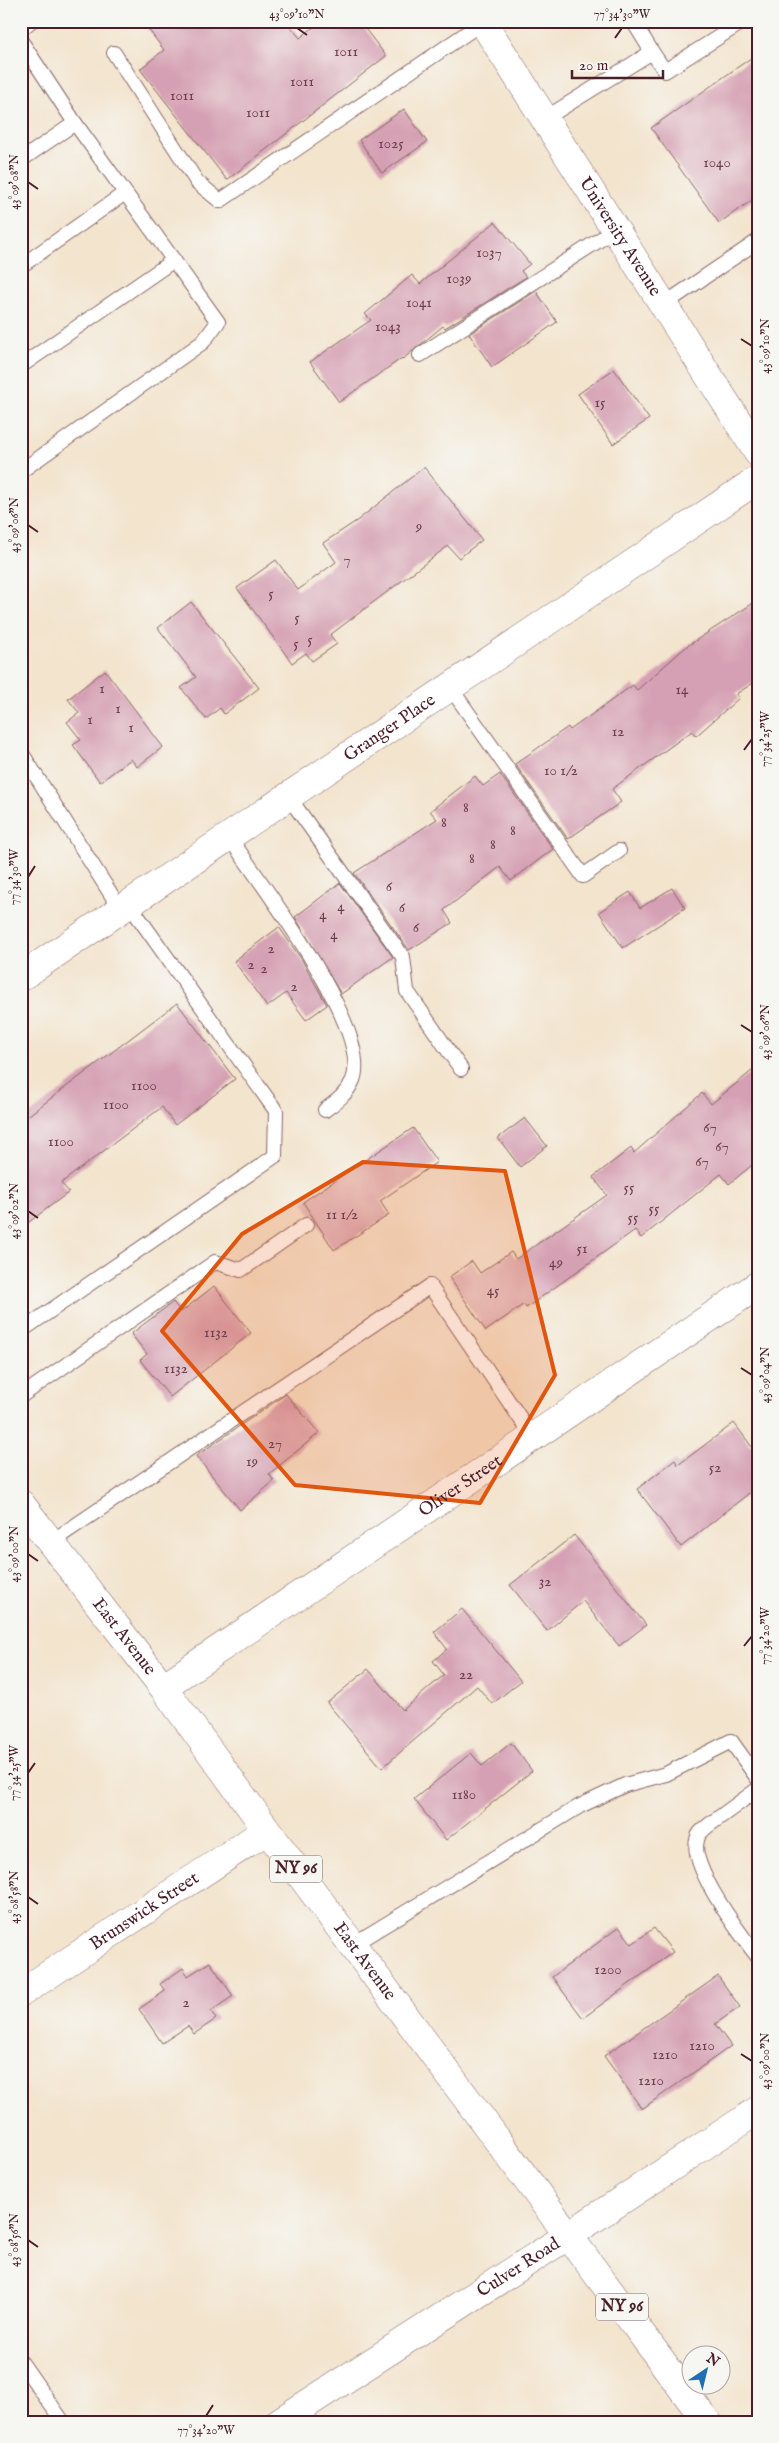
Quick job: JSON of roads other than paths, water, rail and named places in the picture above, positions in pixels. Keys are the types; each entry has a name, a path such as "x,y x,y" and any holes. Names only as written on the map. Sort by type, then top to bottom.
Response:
{"main road":[{"name":"University Avenue","path":"482,22 758,453"},
{"name":"Granger Place","path":"21,977 758,479"},
{"name":"Oliver Street","path":"163,1687 758,1285"},
{"name":"East Avenue","path":"21,1504 163,1687 266,1830 707,2422"},
{"name":"Brunswick Street","path":"21,1993 266,1830"},
{"name":"Culver Road","path":"279,2422 569,2236 758,2110"}],"lane":[{"path":"21,28 31,21"},
{"path":"633,21 666,71 744,21"},
{"path":"114,53 197,182 220,201 482,22"},
{"path":"21,41 75,123 218,322 203,342 21,471"},
{"path":"544,119 652,52"},
{"path":"21,160 75,123"},
{"path":"21,266 125,193"},
{"path":"420,355 615,230"},
{"path":"663,305 758,242"},
{"path":"21,366 174,260"},
{"path":"450,687 583,876 619,851"},
{"path":"21,752 125,907 276,1111 275,1156 21,1331"},
{"path":"288,796 403,957 407,991 461,1069"},
{"path":"229,836 320,970 350,1035 354,1079 343,1097 325,1110"},
{"path":"21,1396 215,1262 241,1270 306,1225"},
{"path":"51,1542 430,1286 533,1437"},
{"path":"352,1945 580,1806 625,1785 666,1774 731,1740 758,1779"},
{"path":"758,1789 701,1831 696,1840 697,1852 705,1875 726,1914 758,1957"},
{"path":"21,2362 63,2422"}]}
